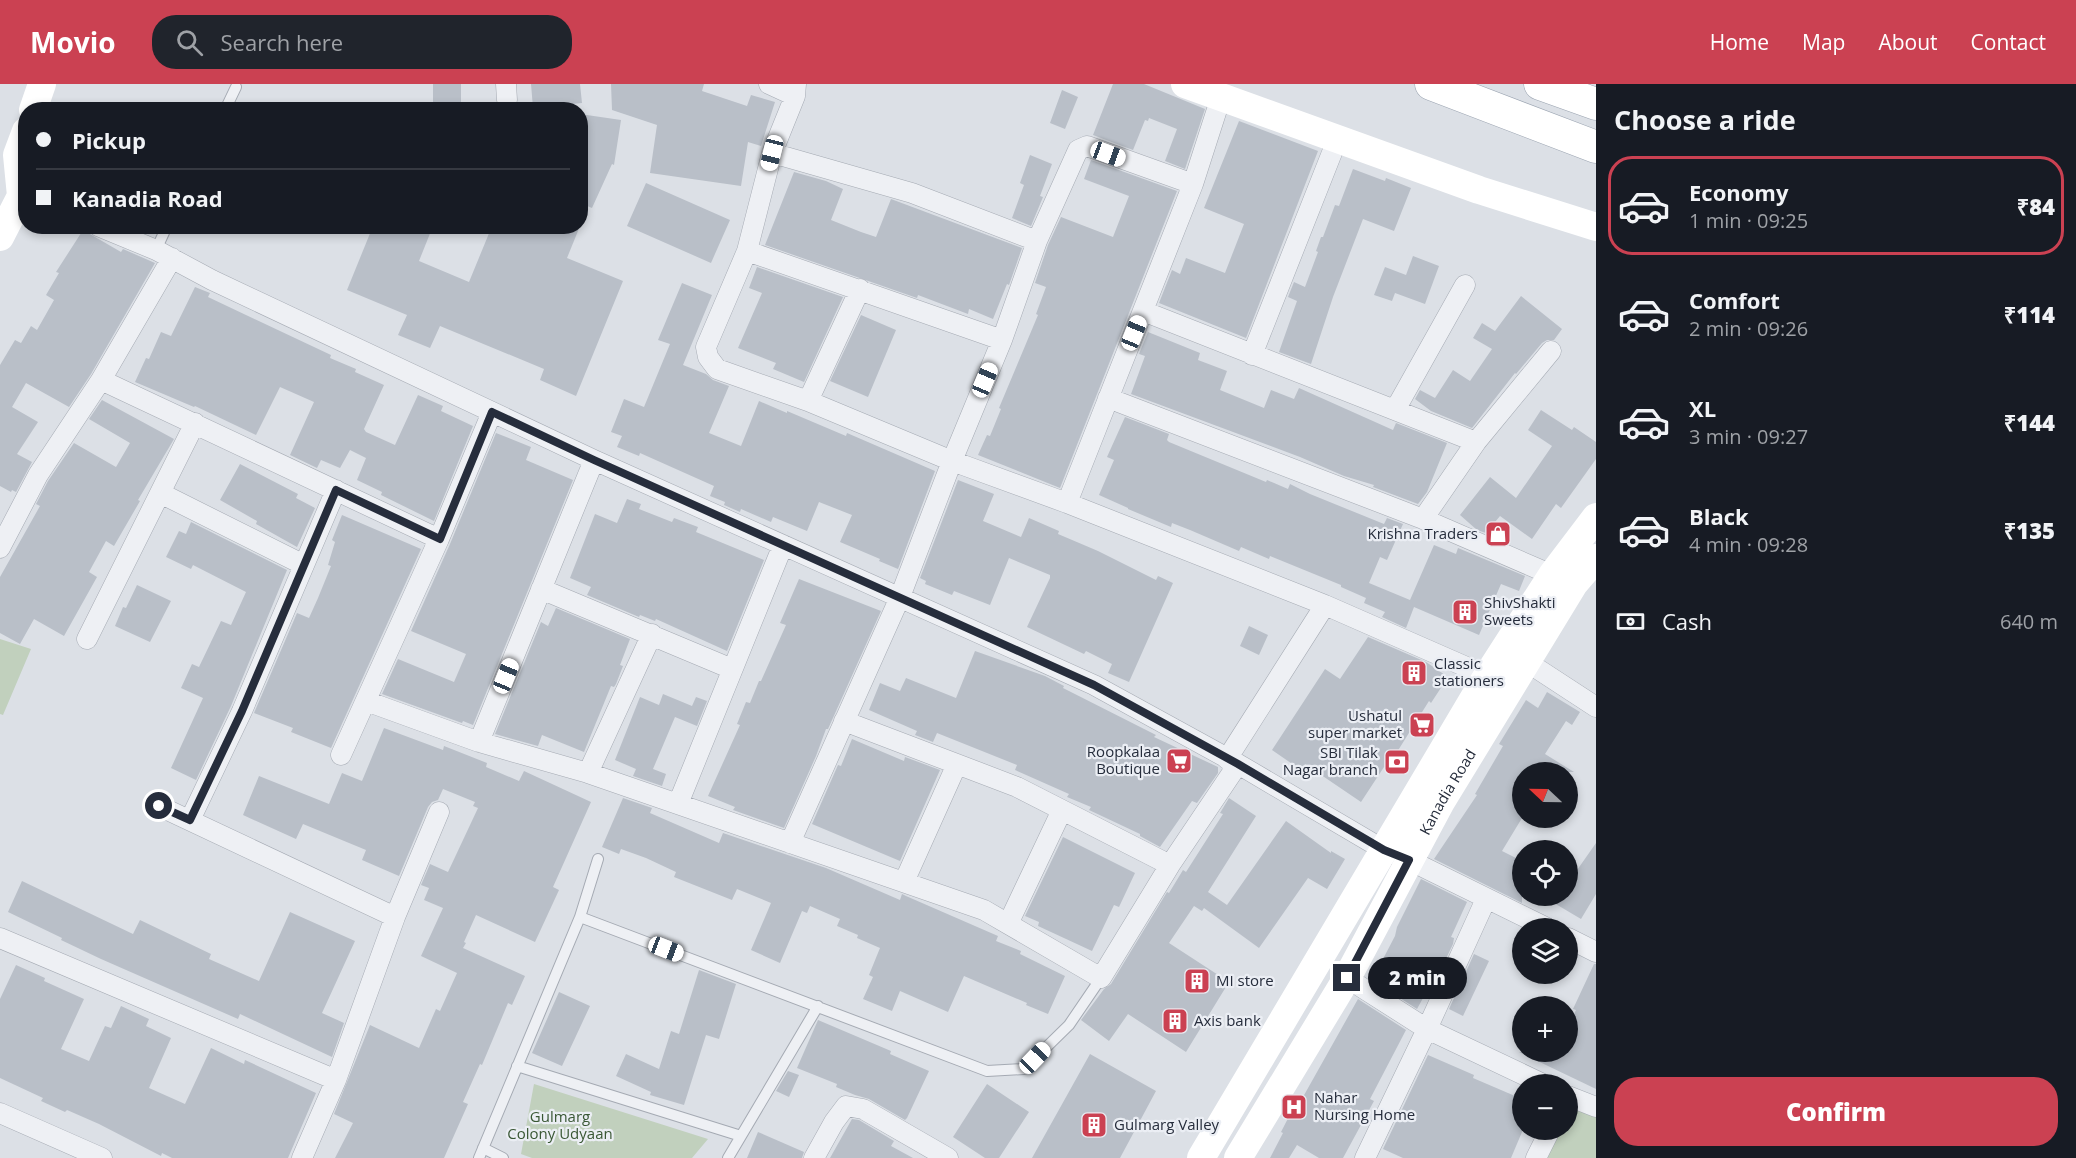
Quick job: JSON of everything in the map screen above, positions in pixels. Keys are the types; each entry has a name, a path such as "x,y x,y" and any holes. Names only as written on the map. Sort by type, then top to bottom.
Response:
{"main road":[{"path":"36,102 42,84"},
{"path":"1185,84 1479,190 1596,227"},
{"path":"1431,84 1596,147"},
{"path":"1540,84 1596,104"},
{"path":"0,237 15,197 18,152"},
{"path":"1201,1158 1396,855 1487,676 1552,575 1596,517"},
{"name":"Kanadia Road","path":"1238,1158 1347,978 1396,855 1441,802 1574,584 1596,558"}],"street":[{"path":"769,84 795,90 772,153 747,251 706,341 708,357 717,369 808,401 952,460 1325,605 1487,676"},
{"path":"1067,503 1192,184 1221,97"},
{"path":"1252,355 1337,140"},
{"path":"790,843 900,597 952,460 1002,340 1037,241 1078,150 1087,146 1192,184"},
{"path":"772,153 912,193 1037,241"},
{"path":"117,234 164,254 212,280 594,460 1094,685 1396,855 1526,918"},
{"path":"747,251 1002,340"},
{"path":"0,548 7,515 38,475 101,380 164,254"},
{"path":"1395,410 1465,285"},
{"path":"808,401 860,289"},
{"path":"1143,312 1476,442"},
{"path":"1423,519 1476,442 1551,351"},
{"path":"101,380 440,539"},
{"path":"1108,398 1423,519 1552,575"},
{"path":"341,755 440,539 492,412"},
{"path":"87,639 195,423"},
{"path":"479,742 594,460"},
{"path":"190,820 242,711 336,490"},
{"path":"160,493 304,565"},
{"path":"678,804 783,545"},
{"path":"541,589 732,669"},
{"path":"366,701 479,742 588,773 984,910 1101,978 1325,605"},
{"path":"588,773 652,634"},
{"path":"1527,662 1596,707"},
{"path":"844,721 1017,787 1170,865"},
{"path":"904,882 957,764"},
{"path":"159,806 395,917"},
{"path":"1008,924 1062,810"},
{"path":"302,1158 336,1080 395,917 439,812"},
{"path":"1365,1158 1486,899"},
{"path":"0,939 336,1080"},
{"path":"1578,942 1596,950"},
{"path":"1347,978 1427,1029 1522,1074"},
{"path":"1578,1100 1596,1107"},
{"path":"814,1158 834,1122 846,1106 863,1109 948,1158"},
{"path":"1,1115 102,1158"},
{"path":"1536,1158 1545,1140"}],"lane":[{"path":"229,102 236,87"},
{"path":"164,254 166,234"},
{"path":"503,1158 481,1153 579,917 598,859"},
{"path":"579,917 987,1071 1024,1069 1069,1025 1101,978"},
{"path":"728,1158 818,1006"},
{"path":"518,1066 741,1136"}],"green space":[{"path":"0,639 31,649 3,715 0,714"},
{"name":"Gulmarg Colony Udyaan","path":"534,1084 708,1139 692,1158 532,1158 521,1154"},
{"path":"1578,1101 1596,1109 1596,1158 1536,1158 1545,1140 1578,1140"}],"building":[{"path":"433,84 461,84 461,102 433,102"},
{"path":"531,84 580,84 582,102 532,102"},
{"path":"611,84 704,84 702,91 747,106 751,95 775,102 761,146 748,142 741,186 650,173 657,125 612,110"},
{"path":"1113,84 1144,84 1205,109 1185,169 1165,161 1177,129 1149,118 1148,121 1145,120 1133,150 1093,135"},
{"path":"1062,90 1078,97 1065,129 1050,123"},
{"path":"588,115 621,120 614,165 612,164 592,208 588,206"},
{"path":"1239,121 1318,151 1246,338 1159,303 1172,270 1180,274 1186,258 1225,273 1244,224 1204,208"},
{"path":"1030,155 1052,164 1040,196 1043,197 1031,226 1012,218 1024,185 1020,183"},
{"path":"1091,160 1177,191 1060,488 978,455 987,435 990,436 1001,409 999,408 1038,315 1036,314 1046,287 1035,283 1048,245 1061,217 1113,237 1129,196 1084,179"},
{"path":"1353,169 1411,188 1394,231 1363,219 1333,297 1311,364 1279,352 1297,301 1288,297 1294,282 1305,287 1321,237 1323,237 1335,205 1339,206"},
{"path":"794,172 826,181 843,189 831,220 876,237 891,199 1022,248 1009,285 1007,284 993,319 969,309 968,314 918,295 917,298 765,245"},
{"path":"646,183 730,220 711,263 627,226"},
{"path":"80,234 90,234 121,252 123,249 155,263 91,374 69,407 26,383 12,407 38,422 17,454 32,462 16,492 12,490 11,492 0,486 0,365 15,340 21,343 31,326 37,330 54,300 46,295 59,273 56,272"},
{"path":"370,234 430,234 419,261 469,282 489,234 577,234 567,258 623,281 576,396 540,380 544,369 440,326 430,348 398,335 407,315 347,290"},
{"path":"1413,256 1439,266 1425,304 1395,293 1392,301 1374,295 1385,267 1406,275"},
{"path":"757,267 843,297 804,382 773,369 776,363 738,348 762,293 749,288"},
{"path":"682,283 712,295 683,365 729,386 709,433 741,446 759,401 846,436 847,433 935,471 898,569 840,542 852,515 819,502 807,531 773,517 771,522 741,509 740,512 724,505 725,502 710,496 714,486 640,453 639,456 617,447 622,436 611,432 624,399 644,407 670,344 658,340"},
{"path":"195,287 210,293 208,297 331,355 330,358 384,385 364,429 366,432 395,445 418,395 443,406 441,411 473,426 434,521 381,495 382,492 357,480 366,458 350,450 340,468 321,460 317,468 290,455 314,402 280,387 256,435 195,406 135,382 146,358 149,359 161,332 171,336"},
{"path":"1521,296 1562,329 1554,340 1542,343 1472,428 1431,411 1415,399 1420,390 1435,398 1453,370 1470,381 1492,349 1473,338 1482,323 1495,331"},
{"path":"861,315 896,330 868,397 830,381"},
{"path":"1148,332 1200,353 1198,360 1227,371 1220,390 1264,408 1271,390 1294,399 1299,388 1393,430 1396,423 1447,443 1427,492 1418,504 1373,487 1374,485 1344,476 1300,457 1131,394 1145,356 1139,354"},
{"path":"102,400 174,439 114,546 106,541 89,572 97,577 64,636 34,619 20,644 0,633 0,577 40,506 36,504 48,481 74,443 116,467 130,443 89,419"},
{"path":"1541,410 1572,430 1574,427 1596,442 1596,459 1561,508 1556,504 1532,539 1500,516 1486,533 1477,530 1460,515 1490,477 1516,498 1552,446 1528,430"},
{"path":"1125,417 1169,434 1167,440 1169,442 1266,482 1267,480 1288,489 1290,484 1384,524 1387,518 1403,524 1387,560 1380,557 1369,583 1410,600 1434,545 1456,554 1458,548 1525,576 1519,591 1501,584 1479,635 1414,607 1406,628 1382,617 1385,612 1364,603 1366,598 1341,585 1270,556 1269,559 1241,547 1239,551 1172,523 1171,527 1128,509 1099,495 1114,460 1107,457"},
{"path":"496,433 531,447 526,460 573,480 473,725 382,694 398,659 454,682 466,654 411,631"},
{"path":"240,464 298,494 296,498 315,508 297,547 220,500"},
{"path":"958,480 994,494 983,521 1021,537 1029,518 1156,580 1158,576 1173,583 1129,682 1108,673 1112,664 1086,651 1084,654 1027,627 1050,575 1009,558 990,605 954,591 952,595 925,584 926,581 920,578"},
{"path":"627,499 641,504 639,509 672,522 674,518 698,527 696,532 764,560 727,651 656,619 655,621 640,615 639,617 587,595 591,587 570,578 595,514 617,523"},
{"path":"342,515 421,549 331,748 291,732 293,728 254,713 297,613 309,618 318,598 331,566 328,565 335,542 332,540"},
{"path":"191,522 287,570 231,706 196,780 171,768 203,698 181,688 192,664 199,667 221,621 231,625 246,592 193,565 191,569 166,557 179,531 186,534"},
{"path":"799,579 881,611 828,729 826,729 784,828 733,810 735,807 708,796 740,725 737,724 746,702 750,703 786,625 780,623"},
{"path":"137,585 171,601 150,642 115,626 123,607 126,608"},
{"path":"556,608 630,639 620,665 623,666 616,684 614,687 611,686 584,752 542,735 538,746 495,734 541,622 548,626"},
{"path":"1249,626 1268,635 1259,655 1240,646"},
{"path":"1368,637 1426,662 1448,677 1431,703 1429,701 1387,768 1384,767 1361,802 1305,764 1301,770 1272,750 1325,669 1340,679"},
{"path":"975,651 1045,676 1064,686 1063,688 1156,735 1154,737 1218,767 1218,773 1197,803 1192,801 1160,847 1140,834 1089,810 1091,807 1067,797 1069,794 1015,770 1017,765 937,733 933,742 915,735 917,731 869,710 880,683 900,691 906,678 956,698"},
{"path":"1547,692 1580,712 1572,725 1566,721 1545,754 1558,762 1512,762 1512,828 1516,828 1502,851 1512,856 1512,898 1434,859 1477,795 1475,794 1503,746 1499,744 1526,700 1538,708"},
{"path":"663,694 692,706 696,697 707,701 697,726 675,717 653,769 666,774 662,786 633,776 636,769 615,760 640,697 659,705"},
{"path":"384,728 443,750 444,746 487,763 486,767 519,781 524,771 591,802 553,887 559,890 535,942 476,915 464,942 466,943 463,948 525,976 512,1005 508,1003 482,1065 480,1064 463,1102 468,1104 444,1158 335,1158 353,1123 334,1114 370,1025 419,1048 436,1009 440,1011 457,973 421,956 443,908 424,900 429,888 421,885 430,864 448,872 478,808 473,806 475,802 443,789 438,800 432,802 428,807 399,876 362,860 366,850 303,824 296,839 243,815 259,776 329,804 342,773 362,781"},
{"path":"852,739 904,761 905,757 940,770 900,861 812,824"},
{"path":"623,798 652,808 650,813 719,843 723,833 826,868 900,900 902,894 998,936 996,941 1021,951 1020,954 1065,976 1048,1014 964,976 948,1012 900,991 892,1011 863,999 873,977 869,975 880,948 837,926 840,919 810,906 807,913 802,911 780,963 751,950 771,903 737,889 732,900 674,877 676,872 646,858 621,849 619,854 602,847"},
{"path":"1229,798 1256,816 1208,892 1227,905 1286,821 1331,853 1331,851 1345,859 1327,889 1308,878 1259,948 1204,908 1202,911 1194,906 1169,943 1229,982 1186,1052 1128,1014 1109,1041 1081,1020 1104,989 1111,984 1167,892 1169,893 1183,870 1186,872 1223,814 1220,813"},
{"path":"1063,837 1135,873 1119,907 1114,905 1092,951 1038,926 1039,922 1025,916"},
{"path":"1596,843 1596,894 1581,919 1559,906 1578,906 1578,869"},
{"path":"1421,879 1467,902 1451,937 1454,938 1453,944 1431,990 1428,989 1417,1009 1372,980"},
{"path":"22,881 133,934 140,920 211,954 209,959 259,981 290,912 355,941 322,1013 344,1023 332,1057 240,1014 238,1019 101,959 8,912"},
{"path":"1474,954 1489,961 1463,1016 1449,1009"},
{"path":"1596,964 1596,1089 1578,1080 1578,1074 1565,1074 1540,1062 1578,1062 1578,998"},
{"path":"16,965 84,999 61,1049 89,1061 105,1026 111,1028 121,1006 149,1019 146,1026 171,1038 149,1088 185,1104 211,1048 244,1064 245,1060 316,1093 288,1158 172,1158 162,1153 161,1156 99,1124 41,1101 43,1098 0,1078 0,999"},
{"path":"699,970 736,984 719,1039 706,1035 684,1105 650,1095 651,1092 616,1076 626,1054 659,1069 671,1031 679,1034"},
{"path":"559,992 590,1006 562,1066 532,1053"},
{"path":"1358,999 1406,1030 1370,1099 1374,1101 1343,1158 1319,1158 1297,1145 1289,1158 1270,1158 1300,1095 1303,1097"},
{"path":"818,1020 891,1051 890,1054 929,1071 905,1120 869,1099 836,1087 837,1084 797,1068"},
{"name":"Gulmarg Valley","path":"1090,1054 1156,1091 1120,1158 1032,1158"},
{"path":"1428,1055 1512,1095 1512,1140 1519,1140 1511,1158 1403,1158 1383,1149"},
{"path":"788,1071 799,1075 789,1097 776,1091"},
{"path":"987,1084 1029,1112 999,1158 985,1158 953,1137"},
{"path":"852,1119 859,1120 894,1141 891,1146 913,1158 830,1158"},
{"path":"758,1132 804,1152 802,1158 747,1158"}],"place":[{"name":"Krishna Traders","path":"1498,534"},
{"name":"ShivShakti Sweets","path":"1465,612"},
{"name":"Classic stationers","path":"1414,673"},
{"name":"Ushatul super market","path":"1422,725"},
{"name":"Roopkalaa Boutique","path":"1179,761"},
{"name":"SBI Tilak Nagar branch","path":"1397,762"},
{"name":"MI store","path":"1197,981"},
{"name":"Axis bank","path":"1175,1021"},
{"name":"Nahar Nursing Home","path":"1294,1107"},
{"name":"Gulmarg Valley","path":"1094,1125"}],"route":[{"path":"159,806 190,820 242,711 336,490 440,539 492,412 1094,685 1238,764 1384,850 1409,860 1347,978"}]}
